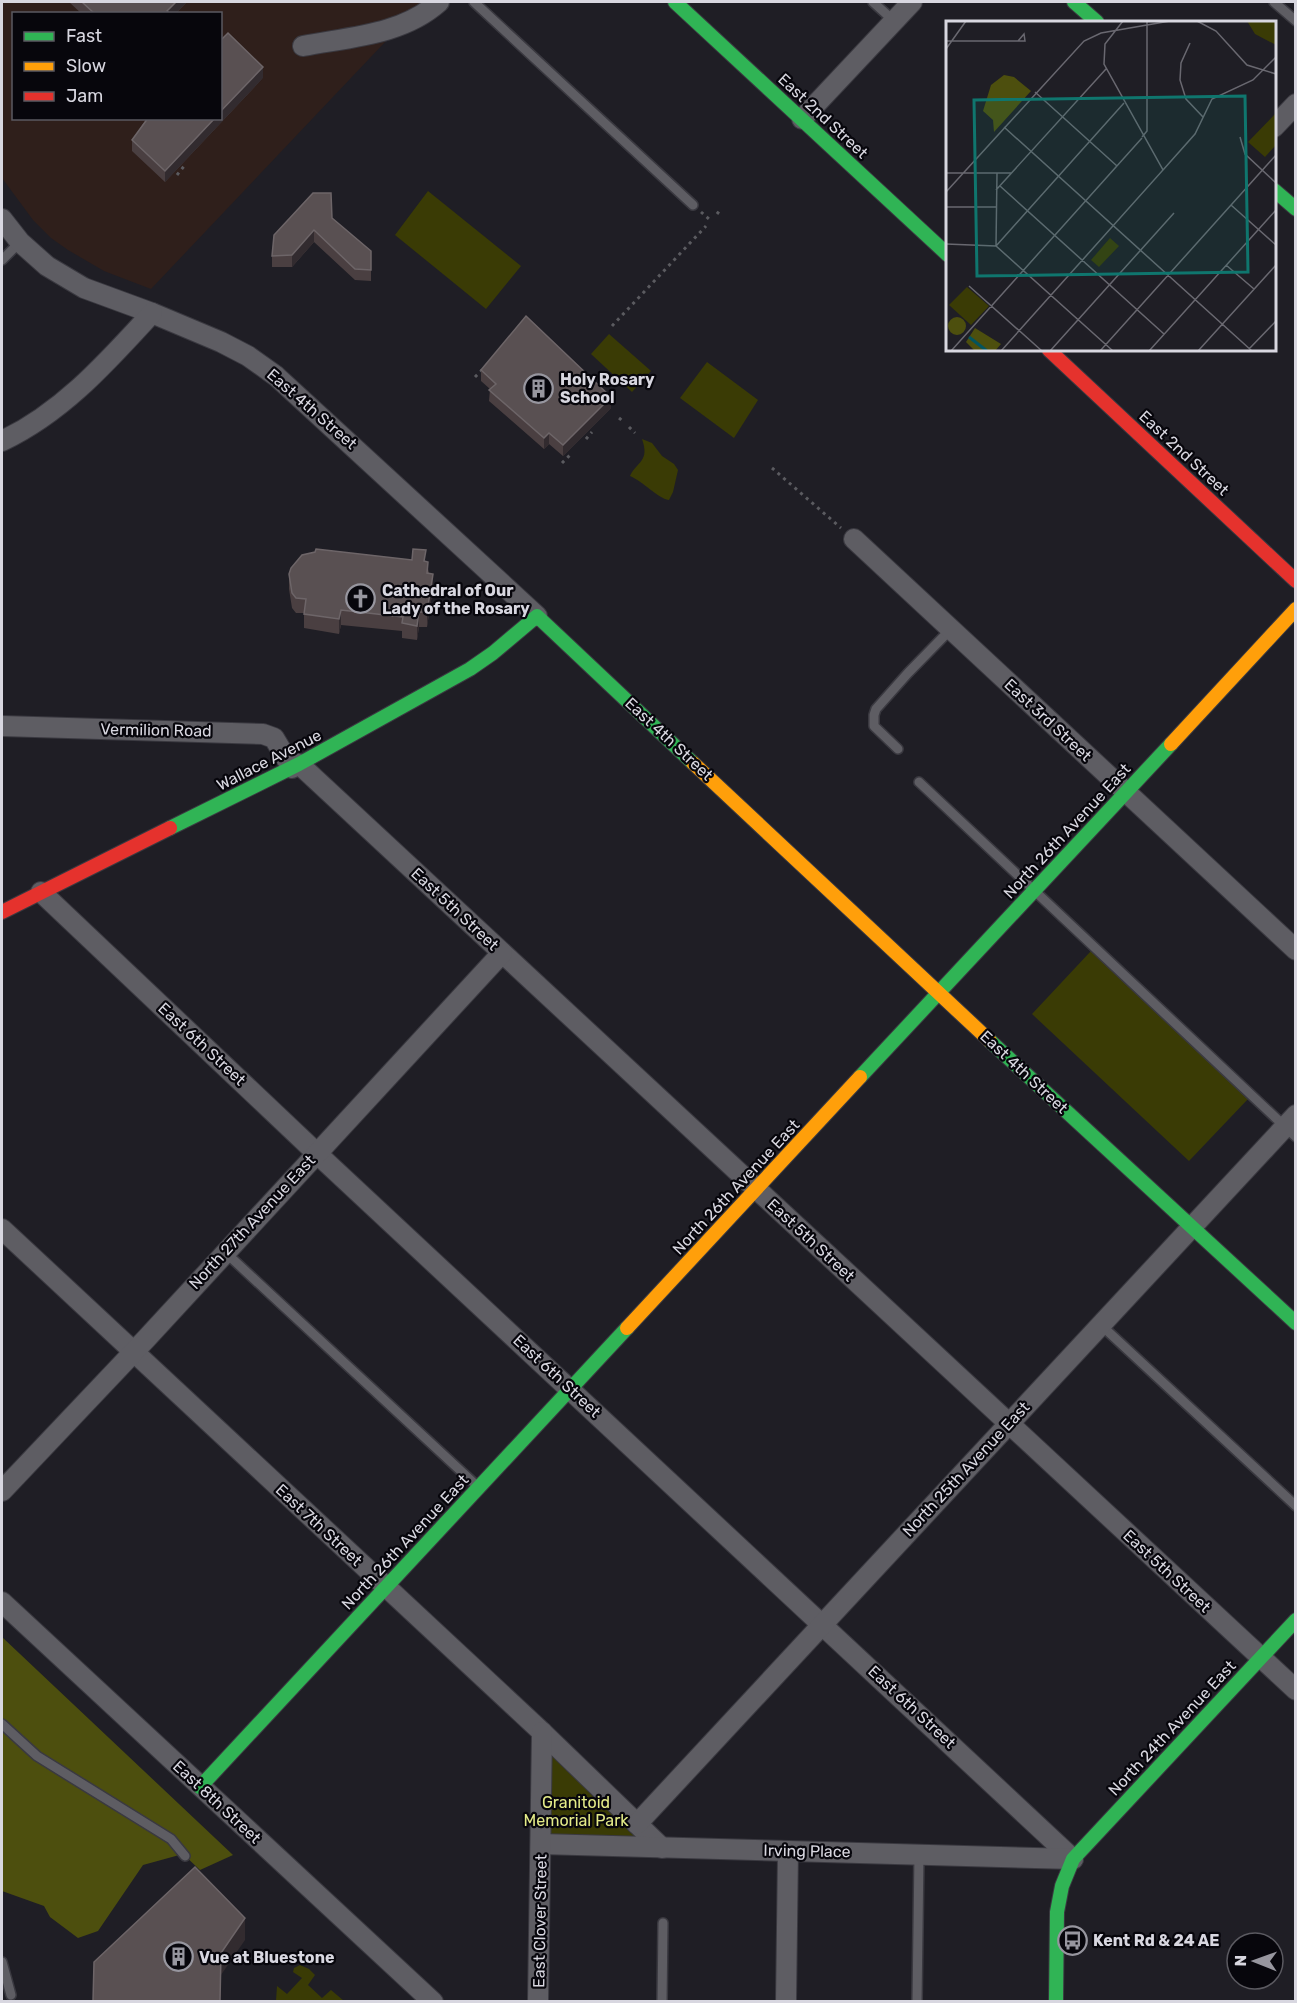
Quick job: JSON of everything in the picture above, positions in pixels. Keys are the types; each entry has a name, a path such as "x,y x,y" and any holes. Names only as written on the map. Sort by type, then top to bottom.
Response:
{"street":[{"path":"303,46 376,33 407,24 439,2"},
{"name":"East 2nd Street","path":"675,2 946,253"},
{"path":"802,119 912,2"},
{"path":"1074,2 1096,21"},
{"path":"1276,126 1296,104"},
{"path":"1276,191 1296,209"},
{"name":"East 4th Street","path":"2,219 20,242 47,266 84,288 221,342 248,356 276,376 1296,1323"},
{"path":"2,441 17,434 59,406 97,373 152,313"},
{"name":"East 2nd Street","path":"1050,351 1296,581"},
{"name":"East 3rd Street","path":"854,539 1296,950"},
{"name":"North 26th Avenue East","path":"200,1786 1296,609"},
{"name":"Wallace Avenue","path":"2,912 296,766 470,669 537,616"},
{"name":"Vermilion Road","path":"2,726 263,734 274,738 296,766"},
{"name":"East 5th Street","path":"296,766 502,953 1296,1690"},
{"name":"East 6th Street","path":"41,892 316,1153 1073,1859"},
{"name":"North 27th Avenue East","path":"2,1491 502,953"},
{"name":"North 25th Avenue East","path":"637,1824 1191,1226 1292,1126"},
{"name":"East 7th Street","path":"2,1229 542,1732 662,1848"},
{"name":"East 8th Street","path":"2,1602 432,2001"},
{"name":"North 24th Avenue East","path":"1073,1859 1296,1620"},
{"name":"East Clover Street","path":"538,2001 542,1732"},
{"name":"Irving Place","path":"542,1844 1073,1859"},
{"path":"786,2001 788,1851"},
{"path":"1056,2001 1057,1912 1062,1886 1073,1859"}],"lane":[{"path":"474,2 693,205"},
{"path":"873,2 894,21"},
{"path":"1274,2 1296,21"},
{"path":"2,260 20,242"},
{"path":"898,749 874,726 874,715 908,673 951,629"},
{"path":"919,782 1034,891 1292,1126"},
{"path":"225,1252 478,1487"},
{"path":"1101,1325 1296,1506"},
{"path":"2,1724 37,1756 171,1839 185,1856"},
{"path":"917,2001 920,1854"},
{"path":"662,2001 663,1923"},
{"path":"2,1962 11,1995"}],"path":[{"path":"177,175 185,165"},
{"path":"612,326 706,226"},
{"path":"475,377 483,369"},
{"path":"619,418 624,423"},
{"path":"629,427 635,433"},
{"path":"586,439 592,432"},
{"path":"562,463 572,453"},
{"path":"772,468 854,539"}],"shaded area":[{"path":"2,2 423,2 151,289 104,271 68,250 51,238 33,220 2,178"},
{"path":"2,1637 233,1855 200,1870 183,1854 143,1865 98,1931 78,1938 50,1917 44,1906 2,1891"}],"green space":[{"path":"428,191 521,266 486,309 395,235"},
{"path":"609,334 651,371 632,392 591,354"},
{"path":"707,362 758,400 734,438 680,398"},
{"path":"642,439 652,443 662,456 674,464 678,470 669,500 630,476 644,457"},
{"path":"1091,951 1248,1099 1189,1161 1032,1014"},
{"name":"Granitoid Memorial Park","path":"542,1732 662,1848 541,1844"},
{"path":"300,1965 315,1975 308,1985 322,1998 331,1990 344,2001 276,2001 277,1986 287,1994 302,1978 293,1972 294,1968"}],"building":[{"path":"82,2 176,2 168,12 93,12"},
{"path":"228,33 263,67 222,110 222,39"},
{"path":"147,120 213,120 165,171 132,140"},
{"path":"313,193 331,193 332,218 371,251 371,270 355,269 314,230 292,255 272,256 274,235"},
{"name":"Holy Rosary School","path":"526,316 611,397 563,445 549,433 544,438 489,390 496,384 481,370"},
{"name":"Cathedral of Our Lady of the Rosary","path":"316,549 412,560 413,549 426,550 424,561 428,562 427,573 433,574 427,612 419,612 417,626 402,623 403,617 341,610 339,619 304,614 306,599 296,598 292,593 289,574 302,555 315,552"},
{"name":"Vue at Bluestone","path":"195,1867 245,1918 221,1953 220,2001 93,2001 94,1962"}],"traffic: fast":[{"path":"675,2 946,253"},
{"path":"1074,2 1096,21"},
{"path":"1276,192 1296,209"},
{"path":"170,828 299,764 470,669 537,616 693,763"},
{"path":"860,1077 1171,744"},
{"path":"990,1041 1296,1323"},
{"path":"200,1787 627,1328"},
{"path":"1056,2002 1057,1912 1062,1886 1073,1859 1296,1620"}],"traffic: slow":[{"path":"1171,744 1296,609"},
{"path":"693,763 990,1041"},
{"path":"627,1328 860,1077"}],"traffic: jam":[{"path":"1050,351 1296,581"},
{"path":"2,912 170,828"}],"place":[{"name":"Holy Rosary School","path":"539,388"},
{"name":"Cathedral of Our Lady of the Rosary","path":"361,599"},
{"name":"Kent Rd & 24 AE","path":"1072,1940"},
{"name":"Vue at Bluestone","path":"178,1957"}]}
